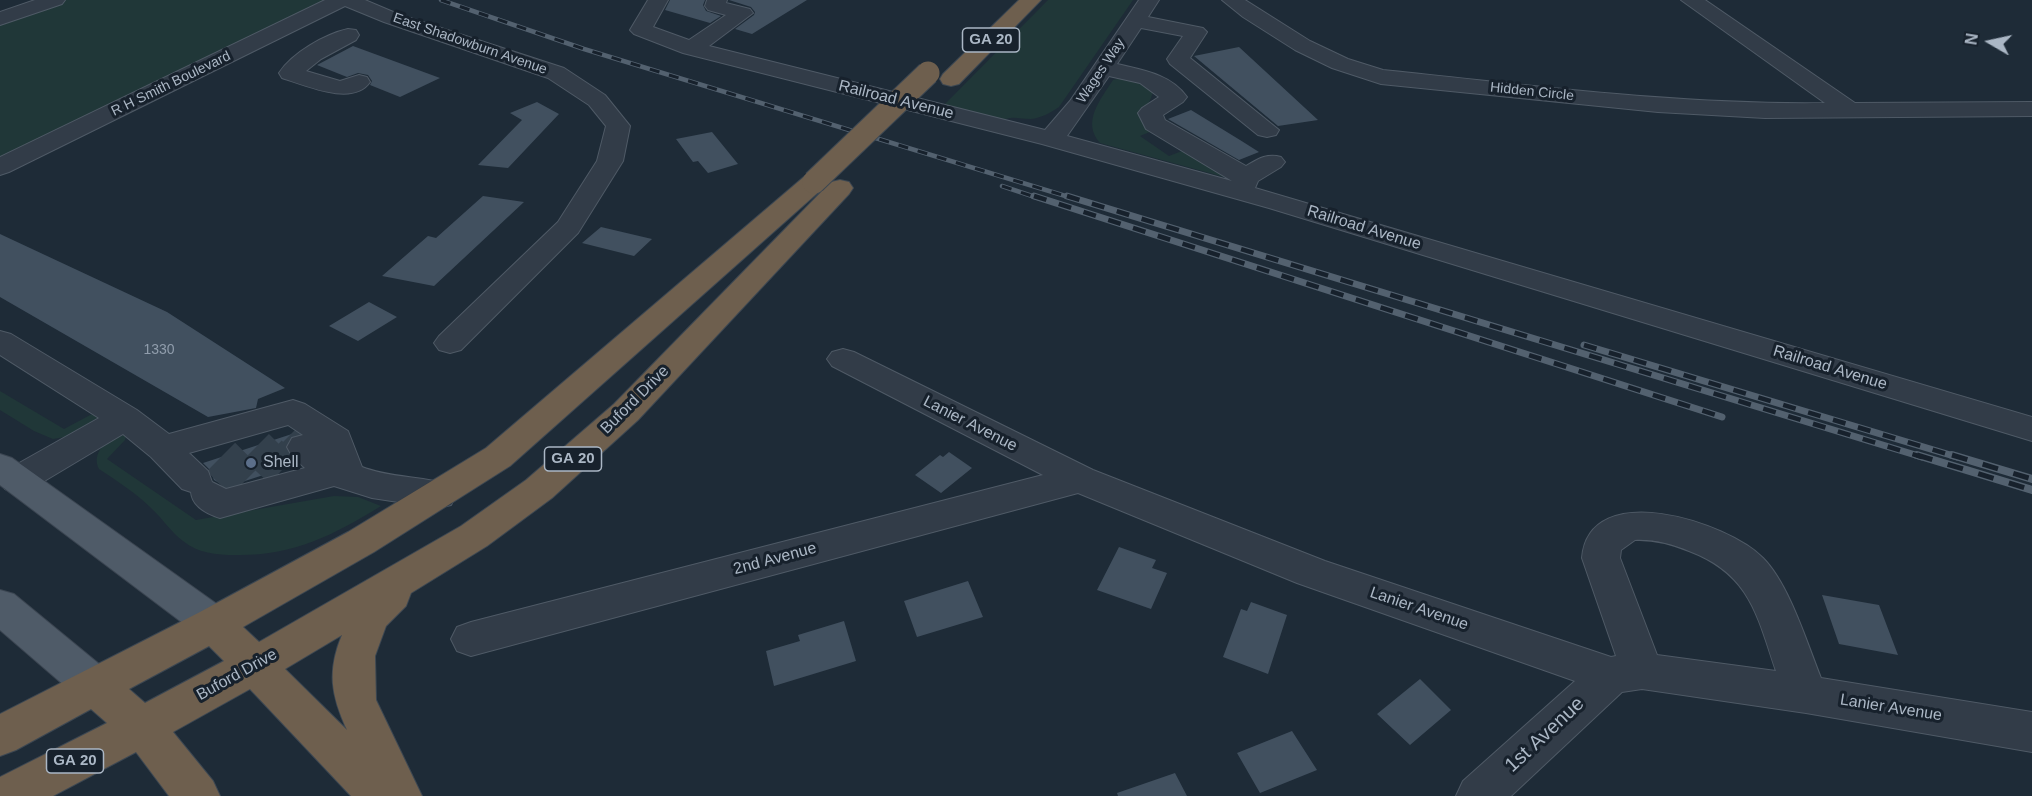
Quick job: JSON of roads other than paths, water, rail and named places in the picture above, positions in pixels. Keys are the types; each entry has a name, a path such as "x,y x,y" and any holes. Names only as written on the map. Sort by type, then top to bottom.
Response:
{"highway":[{"name":"GA 20","path":"940,76 1004,0"},
{"name":"GA 20","path":"940,76 1031,0"},
{"name":"Buford Drive","path":"95,686 214,624 361,542 507,449 827,185 940,76"},
{"name":"Buford Drive","path":"142,727 254,666 412,574 474,536 539,489 626,412 730,301 827,185"},
{"path":"399,796 355,700 354,656 370,616 412,574"},
{"path":"214,624 382,796"},
{"name":"GA 20","path":"0,735 95,686"},
{"path":"95,686 142,727 197,796"},
{"name":"GA 20","path":"8,796 142,727"}],"main road":[{"path":"9,474 214,624"},
{"path":"0,606 95,686"}],"street":[{"path":"0,19 55,0"},
{"name":"R H Smith Boulevard","path":"0,167 341,0"},
{"name":"East Shadowburn Avenue","path":"348,0 391,18 556,74 597,100 618,126 610,161 568,227 450,343"},
{"path":"641,30 658,0"},
{"path":"717,0 715,6 751,6"},
{"name":"Wages Way","path":"1051,140 1078,106 1149,0"},
{"name":"Hidden Circle","path":"1232,0 1284,36 1319,56 1353,70 1381,77 1658,105 1765,111 2032,109"},
{"path":"1691,0 1851,111"},
{"path":"632,5 641,30"},
{"path":"691,48 751,6"},
{"path":"296,22 351,36 391,18"},
{"path":"1134,21 1196,32 1178,59 1267,130"},
{"name":"Railroad Avenue","path":"641,30 691,48 1051,140 1243,185 2032,429"},
{"path":"348,35 313,54 290,73 340,88 359,82"},
{"path":"1103,68 1148,78 1175,97 1150,113 1155,124 1243,185 1272,162"},
{"path":"0,341 125,418 163,448 220,504 232,467 278,446 293,412 336,440 340,474"},
{"name":"Lanier Avenue","path":"843,358 1080,479 1311,572 1626,673 1806,694 2032,732"},
{"path":"9,474 125,418"},
{"path":"163,448 232,467 278,446 340,474 372,485 438,495"},
{"name":"2nd Avenue","path":"471,639 1080,479"},
{"path":"1626,673 1602,558 1602,544 1618,530 1650,524 1684,534 1729,552 1751,570 1764,589 1806,694"},
{"name":"1st Avenue","path":"1479,796 1626,673"}],"tunnel":[{"path":"291,434 304,447"},
{"path":"258,445 268,455"},
{"path":"268,455 283,469"},
{"path":"221,457 245,481"}],"railway":[{"path":"441,0 584,49 1072,198"},
{"path":"1002,186 1038,198"},
{"path":"1034,196 1722,417"},
{"path":"1067,196 1922,457"},
{"path":"1584,345 1957,457"},
{"path":"1917,455 2032,490"},
{"path":"1952,455 2032,479"}],"place":[{"name":"Shell","path":"251,463"}]}
